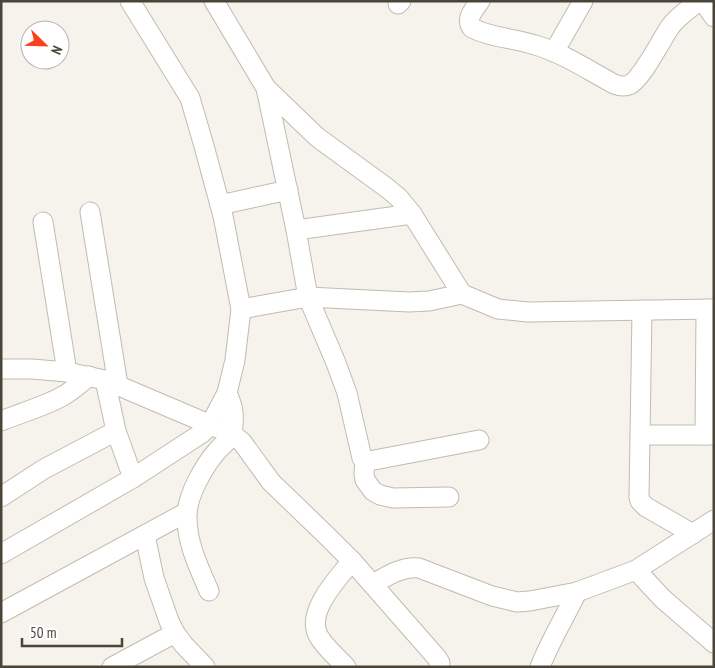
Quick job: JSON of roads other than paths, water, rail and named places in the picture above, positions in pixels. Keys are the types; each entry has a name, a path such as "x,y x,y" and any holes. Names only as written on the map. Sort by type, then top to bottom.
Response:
{"street":[{"path":"1,554 133,478 202,433 210,425 227,393 241,309 220,205 190,98 130,1"},
{"path":"214,1 266,88 318,138 399,198 412,214 462,294 498,310 528,312 710,309 710,435 640,435"},
{"path":"480,1 468,21 472,28 536,45 554,52 620,86 627,86 634,82 671,26 681,15 699,1"},
{"path":"554,52 582,1"},
{"path":"703,1 714,17"},
{"path":"266,88 308,297 347,392 361,454 365,461 365,480 373,491 380,495 394,498 449,497"},
{"path":"220,205 288,190"},
{"path":"90,212 104,380 116,431 133,478"},
{"path":"296,230 412,214"},
{"path":"43,222 67,372"},
{"path":"241,309 308,297 409,302 429,301 462,294"},
{"path":"642,310 639,497 646,507 693,534"},
{"path":"1,368 67,372 104,380 232,434 242,442 271,482 373,584 438,658 439,667"},
{"path":"1,420 62,397 76,387 104,380"},
{"path":"209,591 190,541 187,512 190,496 201,476 216,453 232,434 234,415 227,393"},
{"path":"1,497 44,469 116,431"},
{"path":"365,461 479,440"},
{"path":"1,613 187,512"},
{"path":"373,584 392,573 412,567 426,570 492,596 517,602 530,601 577,592 636,570 714,520"},
{"path":"146,535 154,578 169,621 184,645 205,667"},
{"path":"346,667 324,643 315,627 316,615 321,604 352,561"},
{"path":"636,570 662,598 714,643"},
{"path":"540,667 552,639 567,614 577,592"},
{"path":"112,667 175,633"}]}
